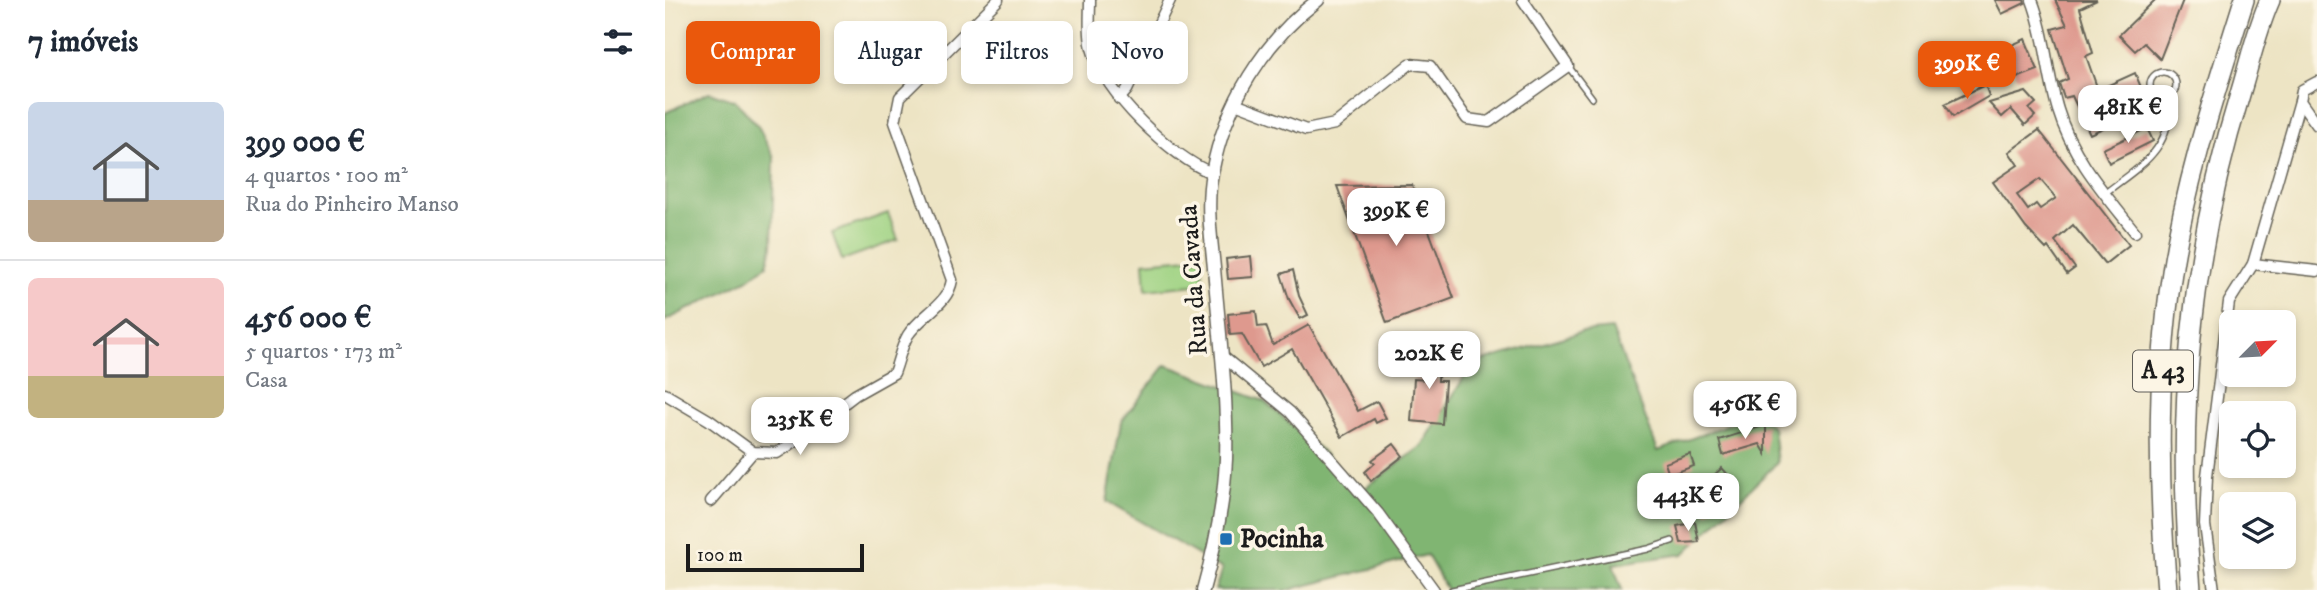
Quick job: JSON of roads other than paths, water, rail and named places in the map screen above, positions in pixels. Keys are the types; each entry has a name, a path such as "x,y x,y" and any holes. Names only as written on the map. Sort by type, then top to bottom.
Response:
{"highway":[{"name":"A 43","path":"2167,590 2161,524 2161,400 2172,272 2196,154 2244,0"},
{"name":"A 43","path":"2191,590 2185,523 2185,401 2196,276 2219,160 2270,0"}],"street":[{"path":"665,394 709,420 753,452 777,453 868,386 894,373 909,335 950,292 952,280 895,122 900,97 997,0"},
{"path":"1090,0 1091,46 1099,70 1119,99 1191,165 1212,173"},
{"path":"1119,99 1127,90 1170,0"},
{"name":"Rua da Cavada","path":"1203,590 1223,504 1226,458 1209,207 1212,173 1235,103 1269,45 1318,0"},
{"path":"1235,103 1306,130 1335,124 1410,64 1430,66 1467,119 1489,122 1567,66 1523,0"},
{"path":"2032,0 2040,20 2058,110 2075,151 2104,194 2135,232"},
{"path":"2214,590 2205,525 2207,477 2229,302 2253,264 2302,90 2317,82"},
{"path":"2300,101 2317,125"},
{"path":"2253,264 2317,271"},
{"path":"1221,355 1290,412 1378,513 1434,590"},
{"path":"711,501 753,452"}],"lane":[{"path":"1567,66 1592,98"},
{"path":"2104,194 2154,155 2164,139 2169,98 2174,93 2174,78 2161,72 2154,75 2150,89 2161,99 2169,98"},
{"path":"1452,590 1648,549 1672,541"}],"place":[{"name":"Pocinha","path":"1226,539"}]}
